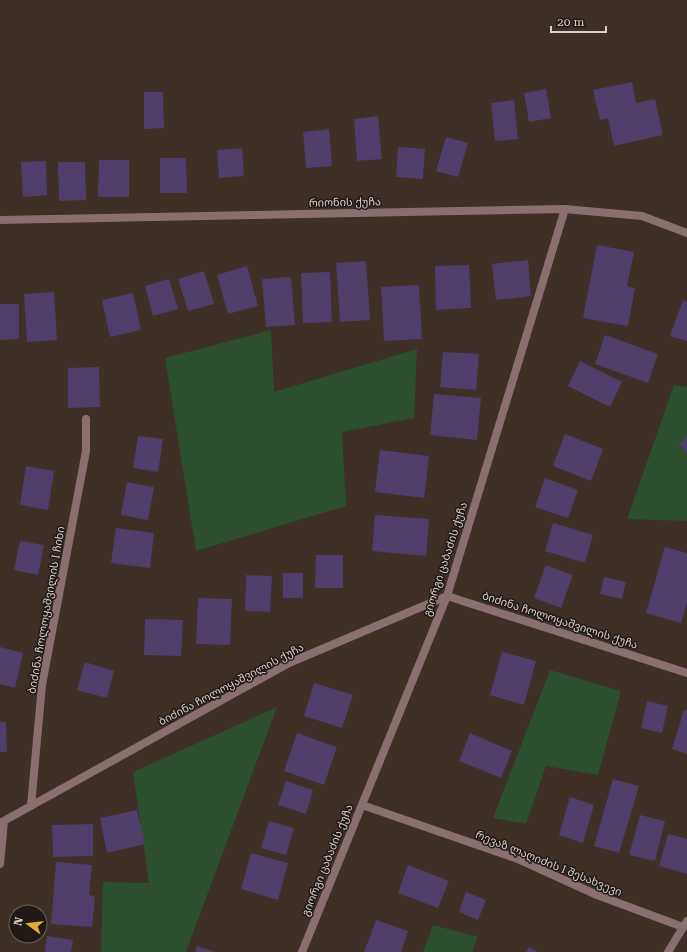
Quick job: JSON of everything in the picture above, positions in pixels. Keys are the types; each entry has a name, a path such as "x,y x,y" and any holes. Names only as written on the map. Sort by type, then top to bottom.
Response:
{"street":[{"name":"რიონის ქუჩა","path":"0,220 565,209 642,216 687,233"},
{"name":"გიორგი ცაბაძის ქუჩა","path":"302,952 447,596 565,209"},
{"name":"ბიძინა ჩოლოყაშვილის I ჩიხი","path":"31,806 42,685 86,451 86,419"},
{"name":"ბიძინა ჩოლოყაშვილის ქუჩა","path":"2,822 288,663 447,596 687,673"},
{"name":"რევაზ ლაღიძის I შესახვევი","path":"362,805 518,860 596,895 685,924"},
{"path":"0,864 2,822"},
{"path":"668,952 685,924"}],"green space":[{"path":"271,330 274,392 417,349 414,418 342,432 346,506 196,551 165,358"},
{"path":"674,385 687,387 687,521 627,519"},
{"path":"550,670 621,691 598,775 546,766 526,824 493,818"},
{"path":"277,707 186,952 101,952 103,882 149,883 133,772"},
{"path":"433,925 478,937 472,952 423,952"}],"building":[{"path":"632,82 636,103 655,99 663,135 614,146 608,118 600,120 593,90"},
{"path":"546,89 551,118 529,122 524,93"},
{"path":"144,92 163,92 164,128 144,129"},
{"path":"514,100 518,139 495,141 491,103"},
{"path":"378,116 382,159 357,161 354,119"},
{"path":"329,129 332,166 306,168 303,132"},
{"path":"446,137 468,143 458,177 436,171"},
{"path":"398,147 425,149 423,179 396,177"},
{"path":"242,148 244,176 219,178 217,150"},
{"path":"160,158 186,158 187,193 160,193"},
{"path":"99,160 129,160 129,197 98,197"},
{"path":"46,161 47,195 23,197 21,162"},
{"path":"58,162 85,162 86,200 59,201"},
{"path":"597,245 634,252 627,286 635,288 628,326 583,318"},
{"path":"528,260 531,296 496,300 492,264"},
{"path":"366,261 370,320 340,322 336,263"},
{"path":"469,265 471,308 436,310 435,266"},
{"path":"247,266 258,306 228,314 217,275"},
{"path":"204,271 214,304 188,311 178,279"},
{"path":"330,272 332,322 303,323 301,273"},
{"path":"291,277 295,325 266,327 262,279"},
{"path":"169,279 178,309 153,316 145,286"},
{"path":"419,285 422,339 384,341 381,287"},
{"path":"54,292 57,340 27,342 24,294"},
{"path":"133,293 141,330 110,337 102,300"},
{"path":"683,300 687,302 687,341 670,336"},
{"path":"0,304 19,304 19,339 0,340"},
{"path":"605,335 658,354 648,383 595,364"},
{"path":"443,352 479,354 476,390 440,387"},
{"path":"580,361 622,382 610,407 568,386"},
{"path":"99,367 100,407 68,408 68,368"},
{"path":"434,394 481,398 477,440 430,435"},
{"path":"565,434 603,449 591,481 553,466"},
{"path":"138,436 163,439 158,472 133,468"},
{"path":"687,437 687,453 679,444"},
{"path":"380,450 429,456 424,498 375,492"},
{"path":"26,466 54,471 48,510 20,505"},
{"path":"545,478 578,490 568,518 535,507"},
{"path":"127,482 154,487 148,520 121,515"},
{"path":"375,515 429,519 426,556 372,551"},
{"path":"553,523 593,535 585,563 545,551"},
{"path":"116,528 154,533 150,568 111,563"},
{"path":"20,541 44,545 38,575 14,570"},
{"path":"665,547 687,553 687,603 681,623 646,613"},
{"path":"316,555 343,555 343,588 315,588"},
{"path":"546,565 573,575 561,608 534,598"},
{"path":"283,573 303,573 303,598 283,598"},
{"path":"246,575 272,576 270,612 245,611"},
{"path":"604,577 626,582 622,599 600,594"},
{"path":"198,598 232,599 230,645 196,644"},
{"path":"145,619 183,620 181,656 144,655"},
{"path":"0,647 23,653 15,688 0,684"},
{"path":"502,652 536,661 524,705 490,695"},
{"path":"85,662 114,671 107,698 77,690"},
{"path":"314,683 353,695 342,728 304,716"},
{"path":"647,701 668,706 662,733 641,728"},
{"path":"684,710 687,710 687,754 672,749"},
{"path":"0,722 6,722 7,752 0,752"},
{"path":"297,733 337,747 324,785 284,771"},
{"path":"470,733 512,751 501,778 459,761"},
{"path":"613,779 639,786 619,853 594,846"},
{"path":"286,781 313,790 306,814 278,805"},
{"path":"570,797 594,805 583,843 559,835"},
{"path":"137,810 145,844 107,853 100,818"},
{"path":"640,815 665,821 655,861 629,855"},
{"path":"269,821 294,828 286,855 261,848"},
{"path":"93,824 93,856 53,857 52,825"},
{"path":"668,834 687,839 687,874 659,866"},
{"path":"251,853 288,863 278,900 241,889"},
{"path":"56,862 92,865 89,895 95,896 92,927 51,924"},
{"path":"408,865 449,881 438,908 398,893"},
{"path":"466,892 486,900 478,920 459,912"},
{"path":"376,920 408,931 401,952 364,952"},
{"path":"48,936 73,940 71,952 45,952 46,944 48,944"},
{"path":"197,946 215,952 195,952"},
{"path":"529,947 538,952 526,952"}]}
